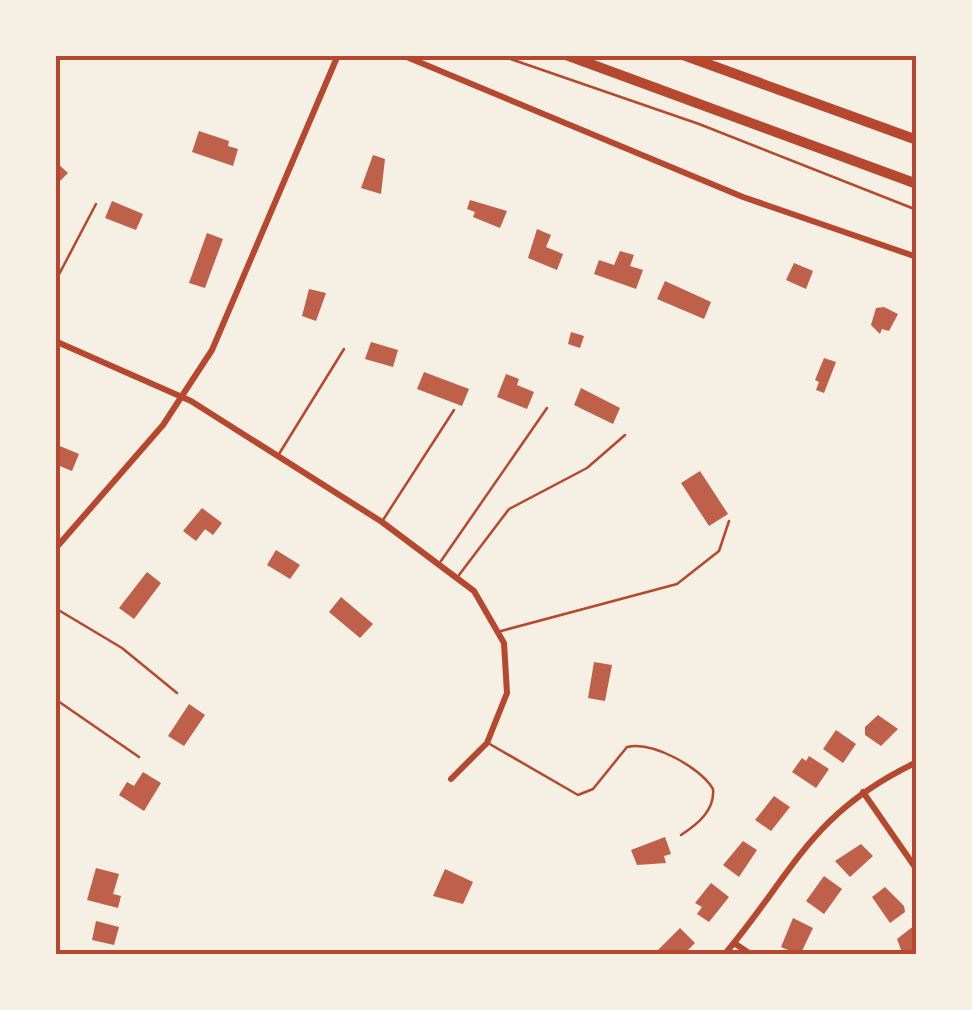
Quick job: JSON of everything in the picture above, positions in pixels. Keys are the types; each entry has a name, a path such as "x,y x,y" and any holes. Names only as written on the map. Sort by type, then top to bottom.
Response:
{"highway":[{"path":"566,55 917,184"},
{"path":"683,55 917,140"}],"street":[{"path":"55,549 183,397 229,314 338,55"},
{"path":"402,55 743,197 917,257"},
{"path":"55,341 183,397 440,562 486,607 499,631 508,663 507,693 487,743 451,780"},
{"path":"724,955 804,846 864,792 917,762"},
{"path":"864,792 917,870"},
{"path":"734,942 752,955"}],"lane":[{"path":"55,282 96,204"},
{"path":"278,456 344,349"},
{"path":"440,562 547,408"},
{"path":"382,522 454,410"},
{"path":"458,576 509,509 587,468 626,435"},
{"path":"499,631 677,584 719,551 730,521"},
{"path":"55,608 122,648 177,693"},
{"path":"55,699 139,757"},
{"path":"487,743 578,795 593,790 628,747 646,747 692,769 713,788 712,803 704,816 682,834"}],"path":[{"path":"499,55 699,124 917,210"}],"building":[{"path":"199,131 229,141 228,146 238,149 233,166 192,152"},
{"path":"373,155 385,159 381,194 361,188"},
{"path":"55,161 68,173 55,186"},
{"path":"470,200 507,211 500,228 473,217 475,212 467,209"},
{"path":"112,201 143,214 136,230 105,218"},
{"path":"537,229 551,235 546,247 563,254 557,270 528,258"},
{"path":"207,233 223,239 205,288 189,283"},
{"path":"620,251 634,255 630,266 643,270 636,289 594,274 599,260 614,265"},
{"path":"794,263 813,271 806,289 786,280"},
{"path":"665,281 711,302 704,319 657,299"},
{"path":"309,289 326,293 316,321 302,316"},
{"path":"884,307 898,314 889,331 882,329 880,334 871,325 876,308"},
{"path":"571,332 584,336 580,348 568,344"},
{"path":"371,342 398,350 393,367 365,359"},
{"path":"824,358 836,362 824,393 816,390 819,382 815,380"},
{"path":"424,372 469,389 462,406 417,389"},
{"path":"506,374 519,379 517,385 534,392 527,409 497,397"},
{"path":"581,388 620,408 613,424 574,405"},
{"path":"55,444 79,454 72,471 55,464"},
{"path":"700,471 728,514 709,526 681,483"},
{"path":"202,508 222,523 213,535 205,529 196,541 183,531"},
{"path":"276,550 300,565 290,579 267,565"},
{"path":"147,572 161,583 134,619 119,608"},
{"path":"341,597 373,624 360,638 329,612"},
{"path":"594,662 612,665 605,701 588,698"},
{"path":"189,704 205,715 184,746 168,736"},
{"path":"878,715 898,729 881,746 865,735 865,727"},
{"path":"836,730 856,744 843,763 823,749"},
{"path":"809,756 829,769 816,788 792,772 802,758 806,761"},
{"path":"143,772 161,783 144,811 119,795 127,782 134,786"},
{"path":"774,796 790,807 771,831 755,820"},
{"path":"665,837 671,854 664,856 666,863 637,865 631,850"},
{"path":"743,841 757,850 739,877 723,865"},
{"path":"861,844 873,856 850,877 835,861"},
{"path":"96,868 119,874 113,894 121,896 118,908 87,900"},
{"path":"445,869 473,882 463,904 433,896"},
{"path":"824,876 842,889 824,914 806,901"},
{"path":"711,883 729,897 709,922 697,914 702,907 695,903"},
{"path":"885,887 905,912 890,923 872,897"},
{"path":"793,918 813,928 800,955 781,947"},
{"path":"96,921 119,927 114,945 92,940"},
{"path":"915,925 917,953 903,955 897,939"},
{"path":"680,928 695,943 683,955 663,955 658,950"}]}
